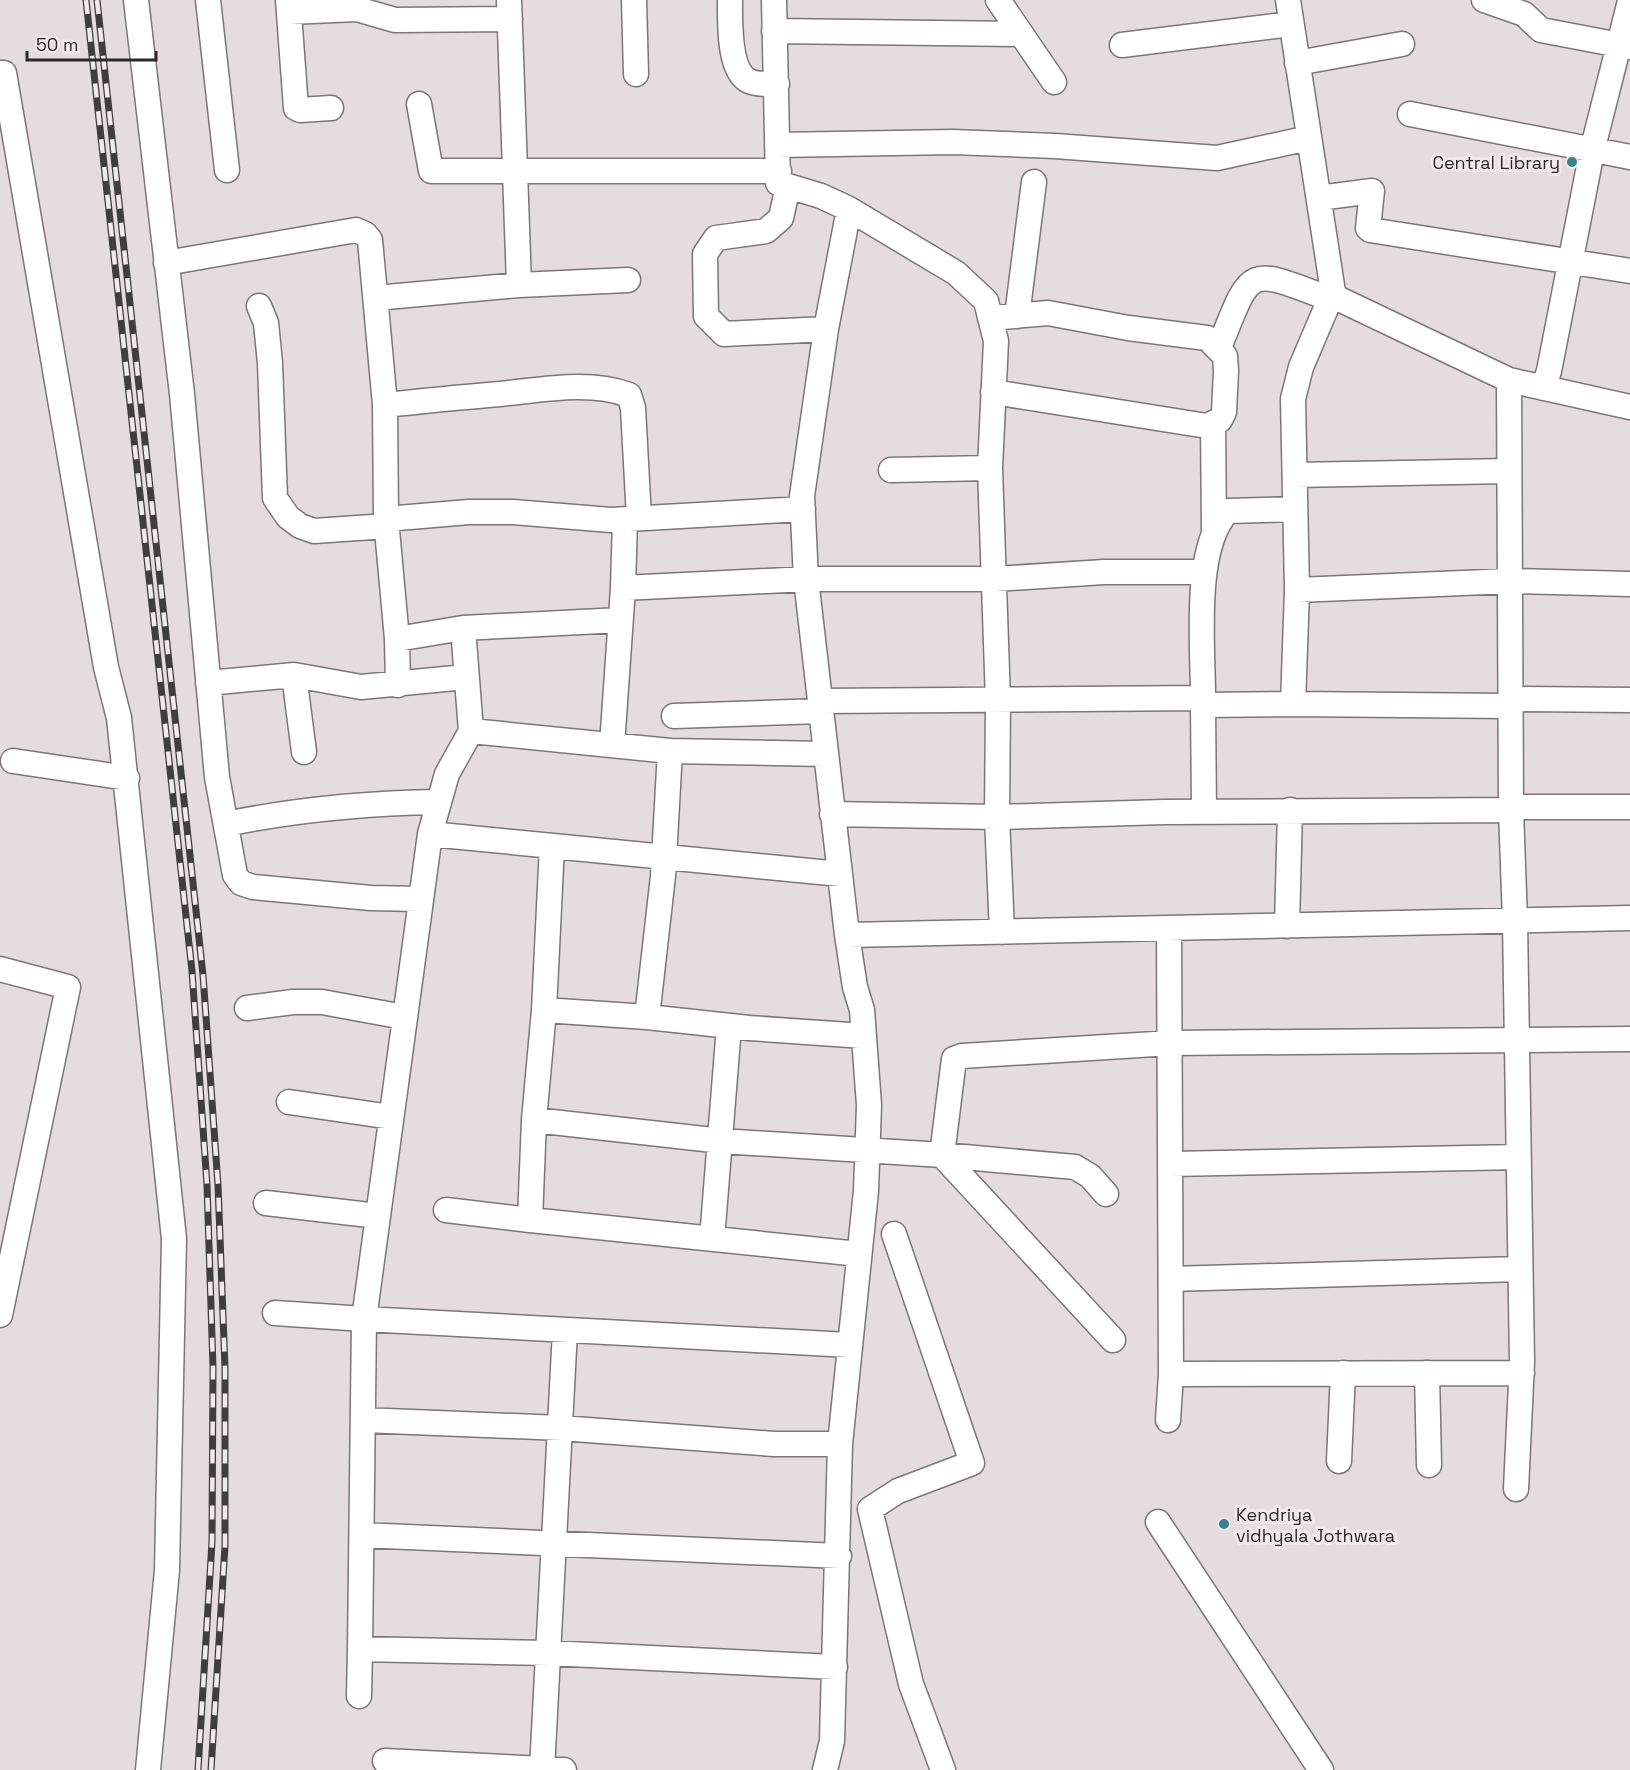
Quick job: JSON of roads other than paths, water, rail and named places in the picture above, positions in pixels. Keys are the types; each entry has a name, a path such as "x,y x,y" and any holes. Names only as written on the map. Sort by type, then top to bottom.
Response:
{"street":[{"path":"136,0 196,536 218,777 235,875 241,883 253,887 371,898 420,899"},
{"path":"208,0 227,170"},
{"path":"634,0 636,74"},
{"path":"730,0 735,65 742,76 750,82 777,84"},
{"path":"774,0 777,145 784,179 781,218 766,231 716,238 708,247 705,254 706,316 724,334 826,329"},
{"path":"998,0 1054,82"},
{"path":"1288,0 1331,295 1301,367 1293,399 1297,590 1293,704"},
{"path":"1484,0 1524,14 1541,30 1624,46"},
{"path":"1543,388 1549,371 1592,151 1624,46 1630,1"},
{"path":"331,108 300,110 296,108 289,6 357,9 395,20 509,10 519,285"},
{"path":"1122,45 1291,24"},
{"path":"774,31 1021,34"},
{"path":"1297,63 1402,44"},
{"path":"0,72 4,73 104,655 119,718 174,1239 167,1570 148,1770"},
{"path":"419,104 431,171 784,179 849,209 956,273 986,300 996,341 990,468 995,579 998,701 997,817 1002,932"},
{"path":"1410,114 1630,157"},
{"path":"777,145 952,142 1055,146 1216,158 1309,138"},
{"path":"1017,316 1034,182"},
{"path":"1318,198 1371,190 1368,228 1370,230 1630,271"},
{"path":"825,1770 832,1741 839,1556 840,1444 859,1254 869,1105 862,1010 855,987 847,935 825,754 806,579 802,496 826,329 849,209"},
{"path":"166,263 356,230 365,234 370,240 385,405 386,522 397,639 398,685"},
{"path":"1219,348 1242,290 1253,280 1263,276 1331,295 1509,380 1630,407"},
{"path":"376,298 519,285 628,280"},
{"path":"259,306 266,323 270,363 275,498 288,517 300,526 314,531 469,512 513,512 632,519 803,509"},
{"path":"990,318 1048,313 1128,328 1207,338 1225,356 1226,371 1224,412 1220,420 1207,426 993,392"},
{"path":"1509,380 1511,808 1522,1373 1516,1489"},
{"path":"385,405 540,390 614,389 629,395 633,408 632,519 620,620 612,745"},
{"path":"1213,423 1214,533"},
{"path":"891,470 990,468"},
{"path":"1295,475 1509,471"},
{"path":"1203,812 1203,572 1214,533 1218,522 1228,512 1295,509"},
{"path":"623,588 806,579 995,579 1104,572 1203,572"},
{"path":"1297,590 1510,581 1630,584"},
{"path":"397,639 463,628 620,620"},
{"path":"359,1696 364,1318 430,834 447,774 471,731 463,628"},
{"path":"208,683 294,675 361,687 466,677"},
{"path":"294,675 304,752"},
{"path":"674,716 820,706 998,701 1293,704 1630,700"},
{"path":"471,731 670,751 825,754"},
{"path":"647,1017 664,856 670,751"},
{"path":"13,761 127,778"},
{"path":"226,824 269,816 439,802"},
{"path":"832,814 997,817 1290,810 1630,807"},
{"path":"1287,926 1290,810"},
{"path":"430,834 840,874"},
{"path":"530,1220 534,1120 544,1010 552,846"},
{"path":"847,935 1630,918"},
{"path":"1168,1420 1171,1374 1169,928"},
{"path":"0,969 68,987 0,1315"},
{"path":"247,1008 293,1002 322,1002 404,1017"},
{"path":"544,1010 864,1036"},
{"path":"712,1239 722,1141 729,1026"},
{"path":"1113,1340 942,1155 954,1059 962,1056 1171,1043 1630,1040"},
{"path":"289,1102 391,1117"},
{"path":"534,1120 722,1141 942,1155 1075,1167 1090,1176 1106,1194"},
{"path":"1171,1164 1518,1157"},
{"path":"266,1203 378,1216"},
{"path":"446,1210 859,1254"},
{"path":"894,1234 972,1463 898,1491 870,1509 911,1684 943,1770"},
{"path":"1171,1279 1520,1269"},
{"path":"275,1313 849,1345"},
{"path":"385,1761 549,1770 549,1653 565,1330"},
{"path":"1339,1461 1343,1373"},
{"path":"1427,1373 1429,1465"},
{"path":"1171,1374 1522,1373"},
{"path":"363,1420 561,1428 774,1444 840,1444"},
{"path":"1158,1522 1321,1770"},
{"path":"362,1535 839,1556"},
{"path":"360,1649 549,1653 835,1667"}],"railway":[{"path":"86,0 192,971 207,1185 213,1367 212,1542 198,1770"},
{"path":"97,0 203,975 218,1185 225,1368 225,1546 211,1770"}],"place":[{"name":"Central Library","path":"1572,162"},
{"name":"Kendriya vidhyala Jothwara","path":"1224,1524"}]}
